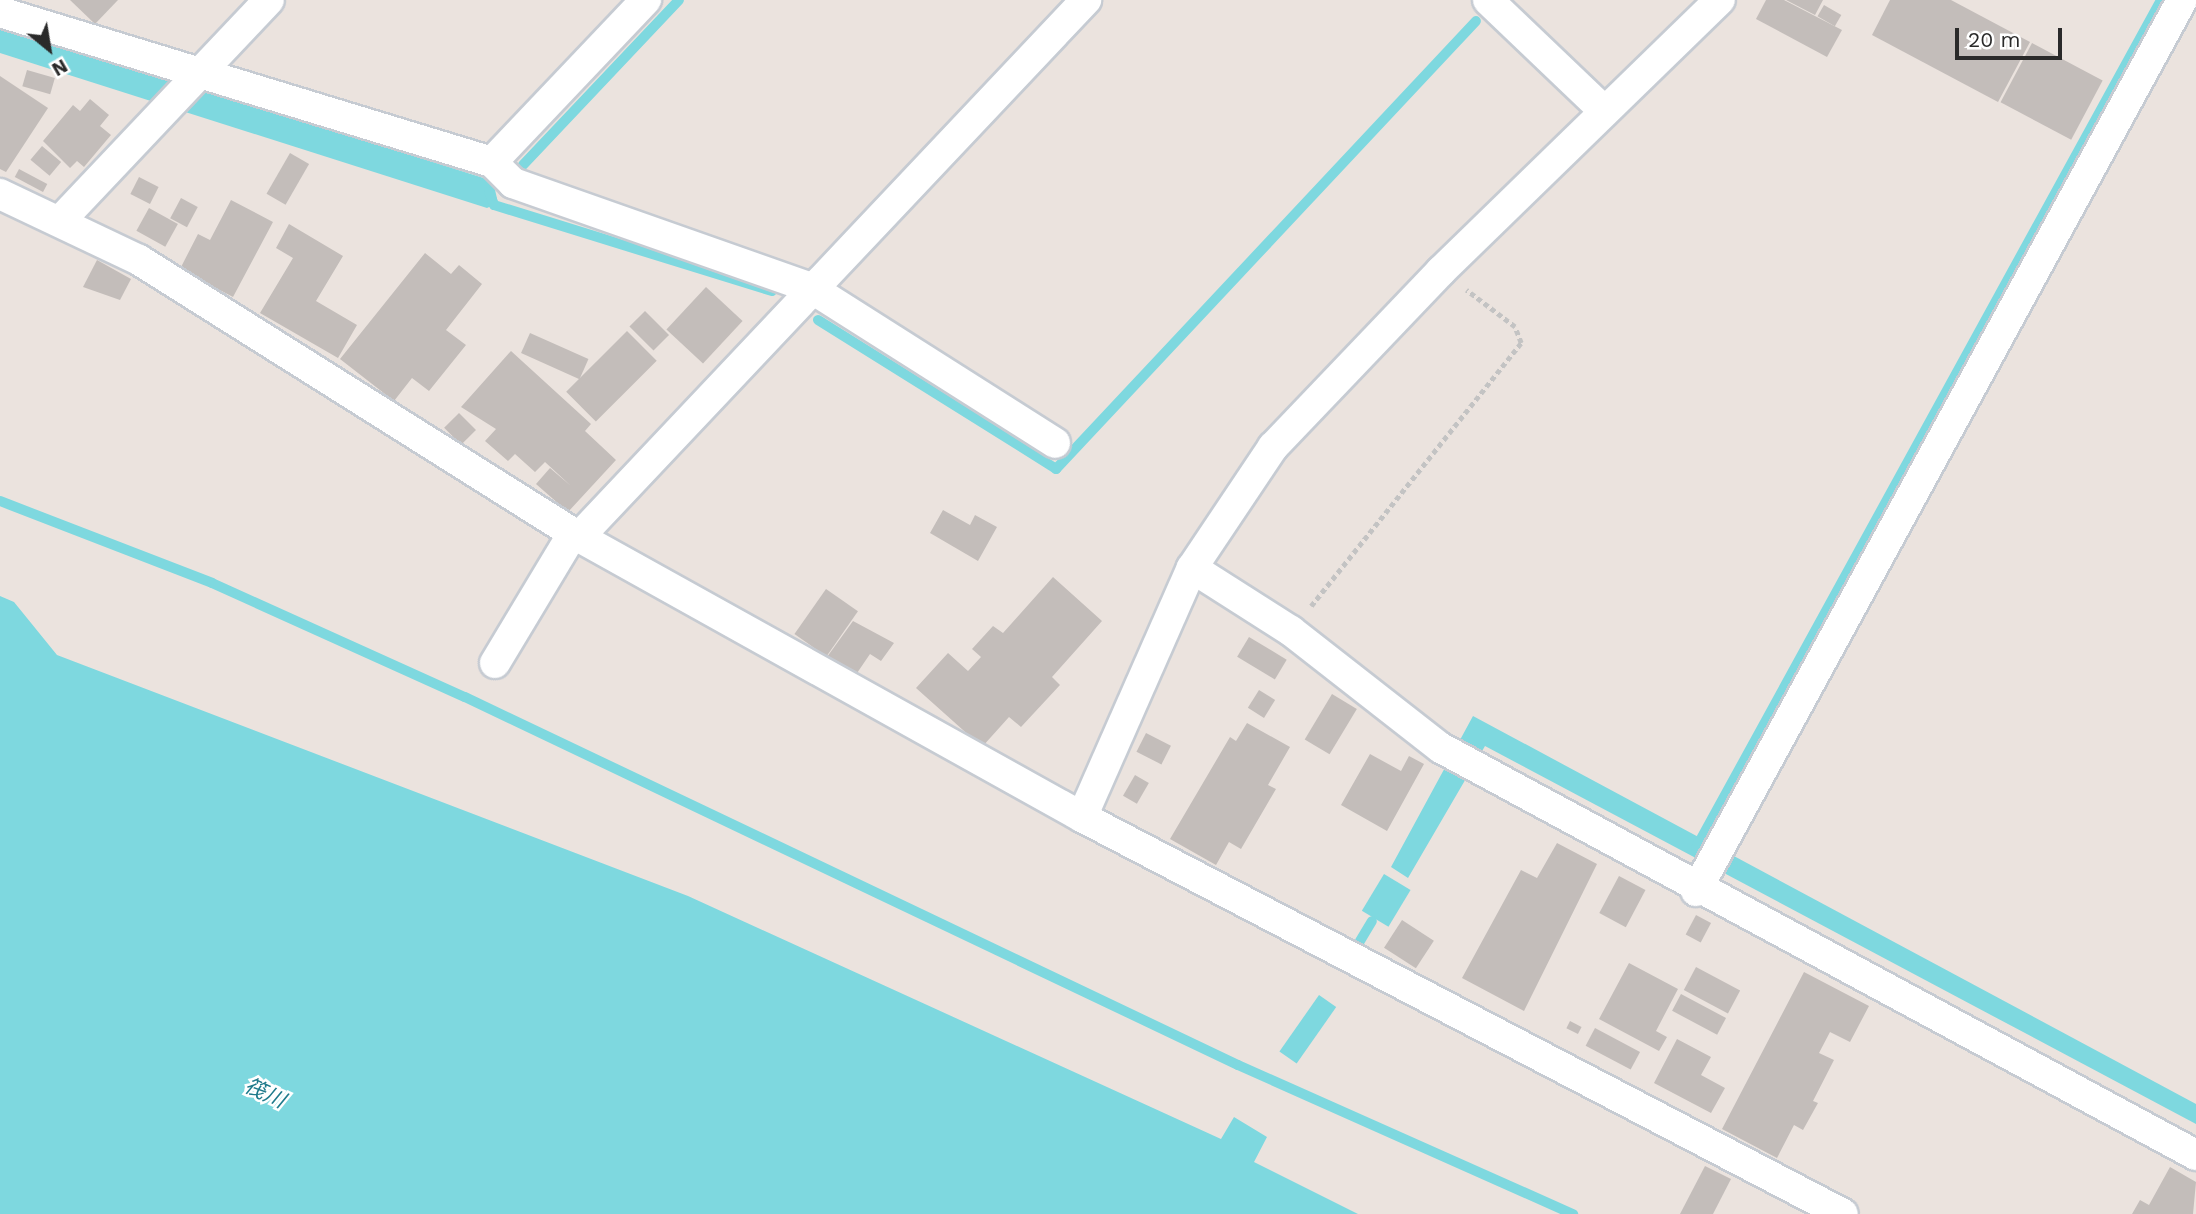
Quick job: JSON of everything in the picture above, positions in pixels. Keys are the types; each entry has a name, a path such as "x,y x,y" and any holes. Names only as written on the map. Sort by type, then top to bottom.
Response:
{"street":[{"path":"60,221 269,0"},
{"path":"492,162 646,0"},
{"path":"495,663 576,535 1086,0"},
{"path":"1488,0 1603,110"},
{"path":"1082,817 1192,568 1273,447 1440,271 1603,110 1720,0"},
{"path":"1700,883 2182,0"},
{"path":"0,12 197,77 492,162 513,183 811,288 1055,443"},
{"path":"0,194 139,260 576,535 1082,817 1843,1214"},
{"path":"1192,568 1291,631 1441,748 1700,883 2196,1155"}],"path":[{"path":"1291,631 1521,343 1515,327 1440,271"}],"water":[{"path":"0,26 493,181 498,203 487,208 0,53"},
{"name":"筏川","path":"0,596 14,602 57,655 688,896 1221,1139 1234,1117 1267,1137 1254,1162 1358,1214 0,1214"},
{"path":"1473,716 2196,1104 2196,1124 1485,746 1408,878 1391,867"},
{"path":"1384,874 1411,890 1388,927 1362,911"},
{"path":"1319,995 1336,1007 1297,1064 1279,1052"}],"building":[{"path":"70,0 118,0 95,24"},
{"path":"1766,0 1784,0 1842,30 1827,57 1756,19"},
{"path":"1786,0 1823,0 1815,15"},
{"path":"1890,0 1951,0 2030,42 1998,102 1872,35"},
{"path":"1824,5 1841,15 1835,26 1818,16"},
{"path":"2032,43 2103,81 2071,140 2001,102"},
{"path":"27,70 55,78 50,94 22,86"},
{"path":"0,76 48,108 6,172 0,169"},
{"path":"90,99 109,115 100,126 111,135 84,167 77,161 70,168 43,141 73,105 80,111"},
{"path":"42,146 61,162 50,176 30,160"},
{"path":"290,153 309,164 286,205 266,194"},
{"path":"19,169 47,184 43,192 15,177"},
{"path":"139,177 159,187 150,204 130,194"},
{"path":"181,198 198,207 187,227 170,218"},
{"path":"231,200 273,222 233,297 180,269 198,234 210,240"},
{"path":"149,208 178,224 165,247 136,231"},
{"path":"289,224 343,256 316,301 357,325 338,358 260,313 293,258 276,248"},
{"path":"425,253 451,274 459,265 482,284 446,330 466,345 429,391 412,378 394,401 340,359"},
{"path":"97,260 131,279 120,300 83,287"},
{"path":"706,287 743,321 703,364 666,329"},
{"path":"645,311 669,335 653,351 629,327"},
{"path":"627,331 657,361 596,422 566,392"},
{"path":"530,333 588,359 580,379 521,353"},
{"path":"511,351 591,424 585,431 616,460 568,512 536,484 550,468 571,486 545,462 535,472 515,454 508,461 485,441 496,429 461,407"},
{"path":"459,413 476,430 461,445 444,428"},
{"path":"943,510 970,525 975,515 997,527 978,561 930,533"},
{"path":"1053,577 1102,621 1052,677 1060,685 1021,727 1009,717 982,747 916,688 948,653 968,671 981,657 972,649 993,626 1003,633"},
{"path":"826,589 858,611 826,656 794,634"},
{"path":"853,621 894,643 881,661 870,654 855,676 827,657"},
{"path":"1249,637 1287,660 1275,679 1237,657"},
{"path":"1259,690 1275,700 1264,718 1248,708"},
{"path":"1332,694 1357,709 1330,754 1305,739"},
{"path":"1247,723 1290,747 1268,785 1276,789 1241,849 1229,842 1216,865 1170,839 1230,737 1236,741"},
{"path":"1146,733 1171,746 1161,764 1136,752"},
{"path":"1370,754 1401,771 1409,756 1424,764 1387,831 1341,805"},
{"path":"1135,775 1149,783 1137,804 1123,796"},
{"path":"1557,843 1597,864 1524,1011 1462,978 1521,870 1537,878"},
{"path":"1619,876 1645,890 1626,927 1599,913"},
{"path":"1696,915 1711,923 1701,942 1686,934"},
{"path":"1402,920 1434,941 1416,968 1384,948"},
{"path":"1629,963 1678,989 1656,1031 1667,1037 1659,1051 1599,1019"},
{"path":"1696,967 1740,990 1728,1013 1684,990"},
{"path":"1804,972 1869,1006 1850,1042 1830,1032 1819,1053 1834,1060 1813,1101 1818,1103 1803,1130 1794,1125 1777,1158 1722,1129"},
{"path":"1681,994 1726,1018 1717,1035 1672,1011"},
{"path":"1570,1021 1582,1027 1578,1034 1566,1028"},
{"path":"1595,1028 1640,1052 1631,1070 1586,1046"},
{"path":"1677,1039 1711,1057 1701,1075 1725,1088 1711,1113 1654,1083"},
{"path":"1705,1166 1731,1179 1713,1214 1680,1214"},
{"path":"2170,1167 2196,1182 2193,1214 2132,1214 2140,1200 2149,1205"}],"waterway":[{"path":"523,165 679,0"},
{"path":"1696,848 2161,0"},
{"path":"818,320 1056,469 1476,21"},
{"path":"489,192 494,205 772,291"},
{"path":"0,501 212,583 465,697 1238,1065 1573,1214"},
{"path":"1360,941 1372,921"}]}
